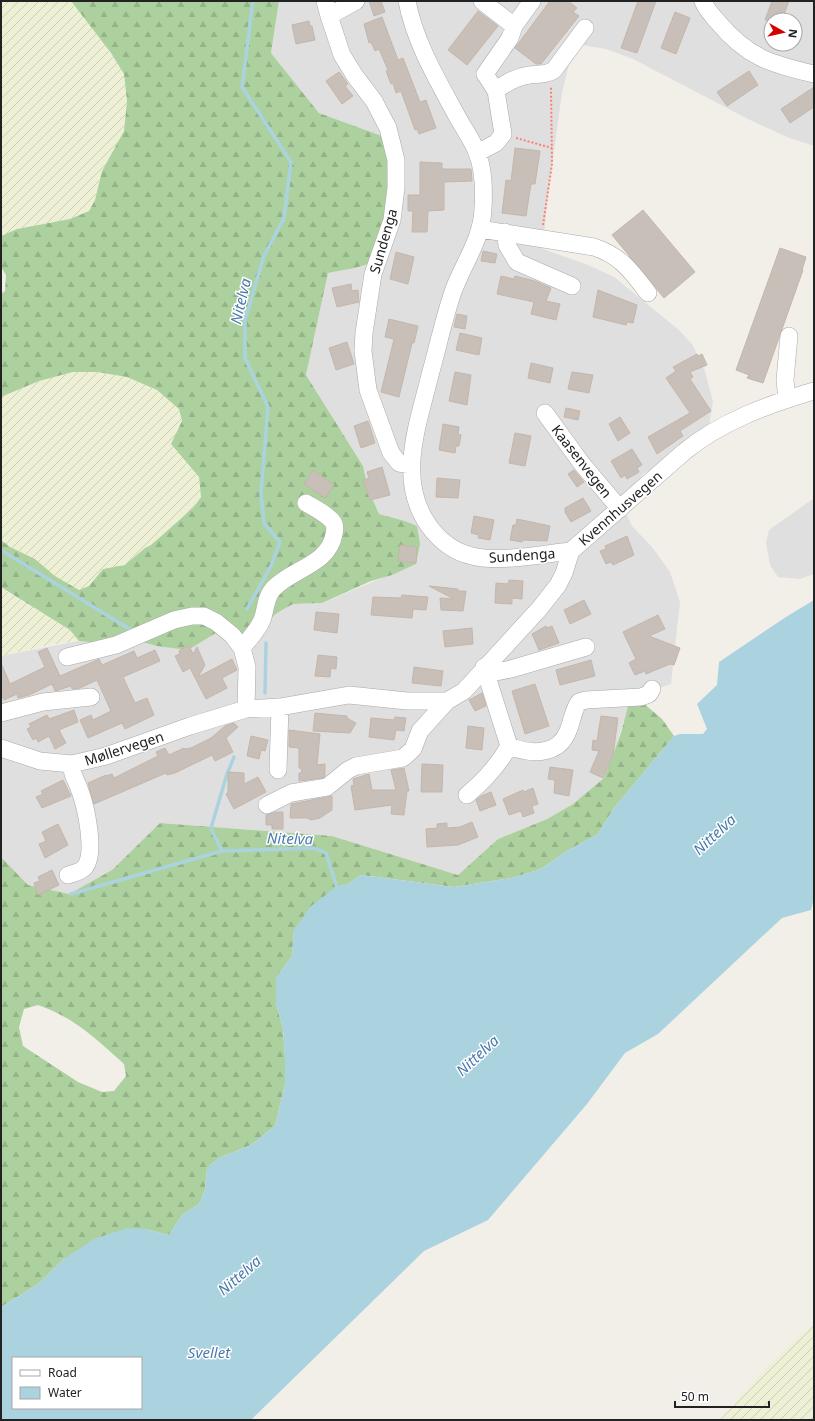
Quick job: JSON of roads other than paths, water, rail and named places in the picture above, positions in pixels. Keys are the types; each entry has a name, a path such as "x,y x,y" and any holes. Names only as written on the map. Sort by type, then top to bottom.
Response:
{"street":[{"name":"Sundenga","path":"356,1 327,9 342,55 355,76 374,101 388,128 396,160 396,188 392,220 373,274 364,333 363,351 368,390 391,453 399,463 411,465"},
{"name":"Sundenga","path":"407,1 413,27 431,67 477,152 483,190 483,211 480,229 454,290 445,318 416,432 411,465 411,480 418,508 434,533 451,548 472,556 493,559 571,551"},
{"path":"482,1 514,26"},
{"path":"477,152 496,143 503,134 496,90 484,74 510,38 514,26 532,1"},
{"path":"703,1 728,34 749,52 777,65 814,74"},
{"path":"496,90 503,85 522,77 550,73 554,70 585,28"},
{"path":"480,229 594,247 606,251 618,258 629,268 648,293"},
{"path":"505,232 507,245 517,262 572,286"},
{"path":"788,399 785,380 789,336"},
{"name":"Kvennhusvegen","path":"407,701 446,701 464,691 484,667 540,608 558,585 564,573 571,551 702,437 733,420 788,399 814,391"},
{"name":"Kaasenvegen","path":"544,413 582,464 620,509"},
{"path":"242,648 261,623 266,602 272,590 279,582 324,554 334,538 335,525 332,520 306,503"},
{"path":"67,657 116,645 174,620 192,616 204,616 216,622 232,635 242,648 247,667 246,709"},
{"path":"484,667 496,672 586,647"},
{"path":"467,795 488,776 499,763 509,746 484,667"},
{"path":"509,746 535,752 549,750 565,738 579,702 586,700 640,697 649,694 652,689"},
{"name":"Møllervegen","path":"1,748 40,761 72,764 106,756 190,726 246,709 280,707 343,696 407,701"},
{"path":"1,713 43,702 91,697"},
{"path":"267,805 291,793 327,787 348,770 356,766 402,758 412,749 420,731 446,701"},
{"path":"278,770 280,707"},
{"path":"68,875 80,872 86,866 90,848 86,810 74,777 72,764"}],"water":[{"path":"814,600 814,898 811,910 782,918 658,1034 625,1053 587,1104 488,1220 424,1251 251,1420 1,1420 1,1307 37,1285 64,1259 94,1239 127,1228 145,1229 169,1235 182,1215 199,1204 205,1190 207,1168 219,1158 251,1145 275,1126 285,1084 283,1029 276,1003 276,978 292,956 294,930 310,907 336,887 348,884 361,875 454,887 512,878 541,869 567,851 598,834 614,808 674,736 680,734 703,734 707,729 697,704 717,685 719,662"}],"waterway":[{"name":"Nitelva","path":"247,609 271,566 280,542 264,523 261,494 268,407 245,358 245,320 264,256 284,218 291,162 242,87 253,1"},
{"path":"1,550 131,630"},
{"name":"Nitelva","path":"265,693 266,643"},
{"name":"Nitelva","path":"234,757 227,774 211,828 222,851 314,848 326,853 338,891"},
{"path":"71,894 222,851"}],"water label":[{"name":"Nittelva","path":"714,834"},
{"name":"Nittelva","path":"477,1055"},
{"name":"Nittelva","path":"239,1275"},
{"name":"Svellet","path":"209,1352"}]}
